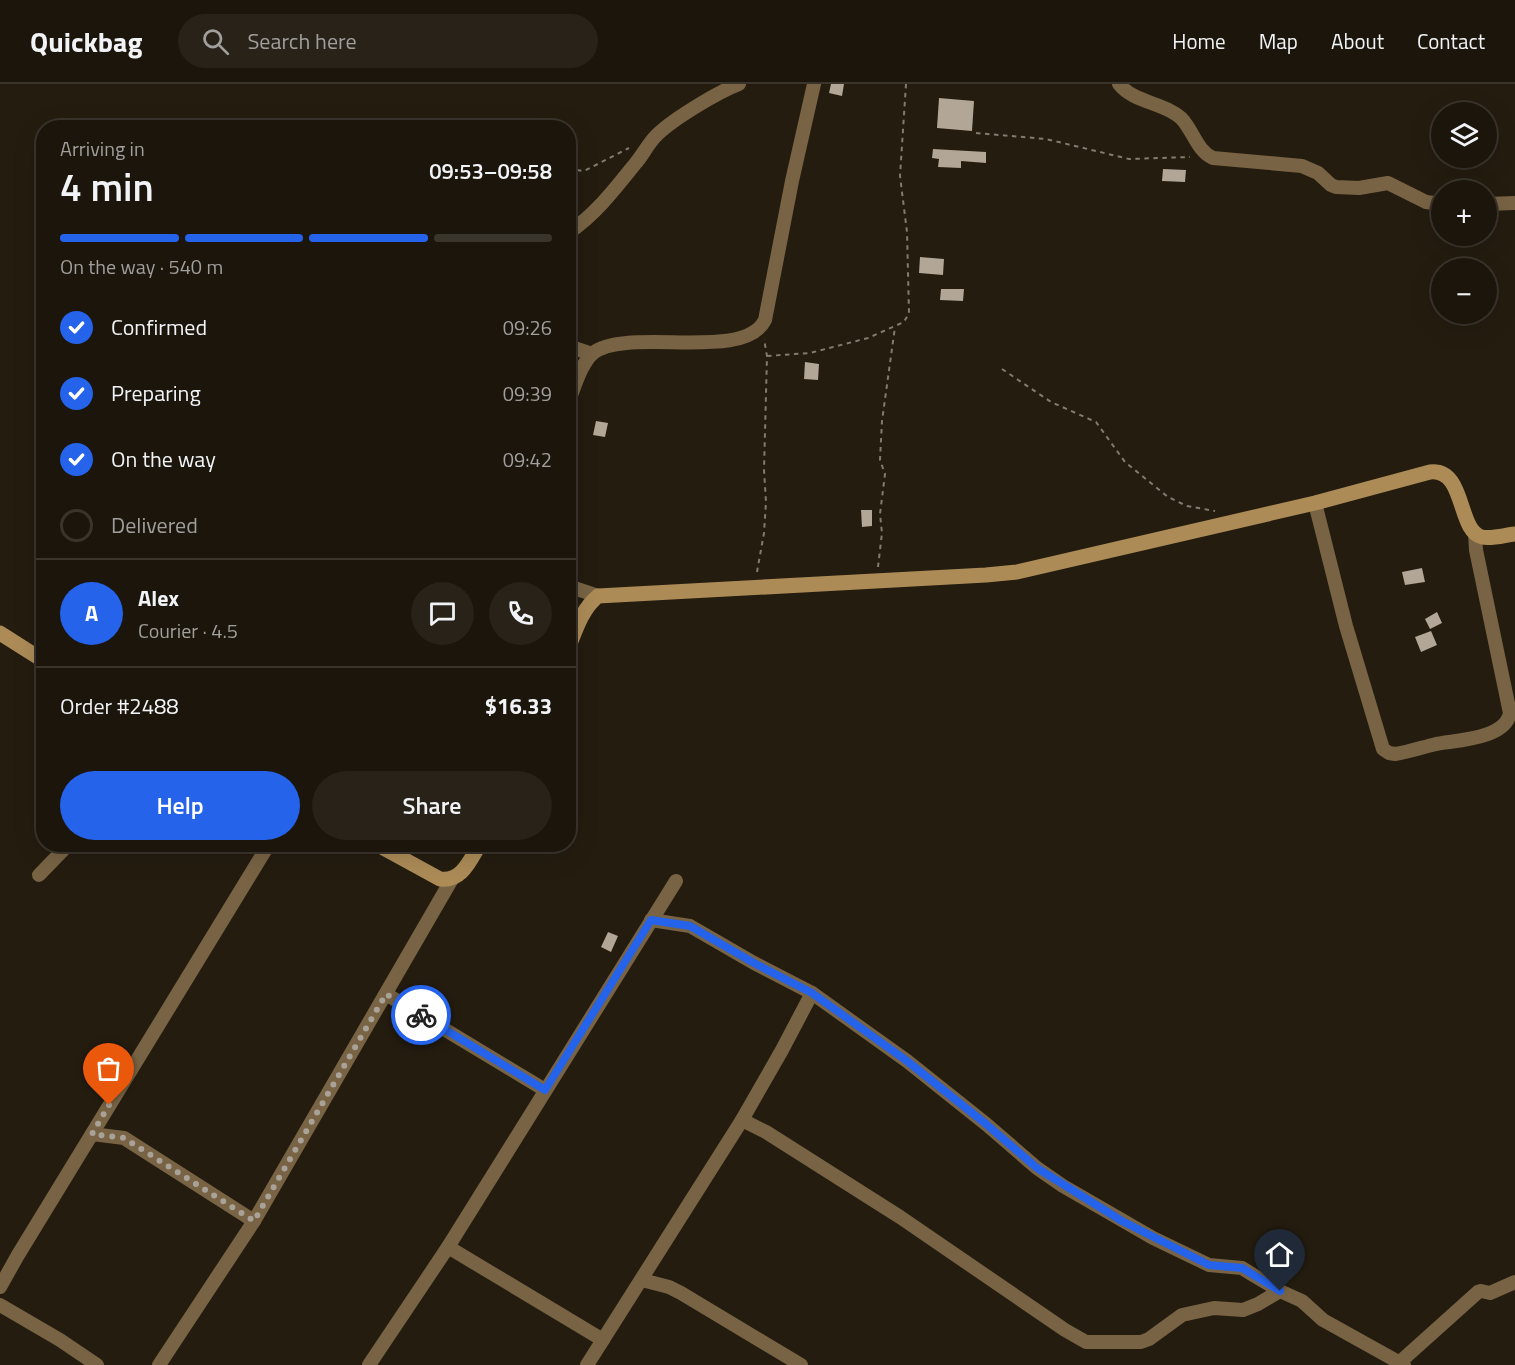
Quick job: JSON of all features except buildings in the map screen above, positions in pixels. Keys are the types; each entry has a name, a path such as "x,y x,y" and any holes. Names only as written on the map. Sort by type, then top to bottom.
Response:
{"street":[{"path":"576,228 584,223 636,163 654,137 699,106 739,84"},
{"path":"576,384 592,354 608,346 705,343 750,336 761,328 765,320 792,181 814,84"},
{"path":"1119,84 1126,92 1162,106 1182,119 1208,156 1225,160 1302,166 1318,173 1336,187 1359,188 1388,183 1425,202 1431,203"},
{"path":"1497,204 1515,203"},
{"path":"576,349 592,354"},
{"path":"576,589 598,596 1017,572 1315,503 1437,471 1444,473 1451,480 1468,522 1475,533 1476,550 1510,713 1509,726 1472,738 1406,752 1395,754 1383,749 1346,626 1315,503"},
{"path":"1475,533 1484,537 1515,534"},
{"path":"576,628 586,608 598,596"},
{"path":"0,633 36,656"},
{"path":"39,875 61,852"},
{"path":"0,1287 264,852"},
{"path":"391,852 440,879 452,879"},
{"path":"159,1365 254,1221 452,879 462,873 475,852"},
{"path":"369,1365 448,1247 676,881"},
{"path":"651,920 690,926 812,993 907,1061 1037,1168 1063,1186 1153,1238 1209,1265 1242,1268 1280,1291 1302,1301 1323,1320 1402,1364 1478,1292 1490,1293 1515,1282"},
{"path":"588,1365 742,1120 812,993"},
{"path":"386,994 545,1090"},
{"path":"742,1120 766,1132 908,1223 1086,1342 1141,1342 1149,1339 1182,1315 1214,1308 1243,1310 1280,1291"},
{"path":"92,1134 124,1138 254,1221"},
{"path":"448,1247 603,1340"},
{"path":"642,1280 669,1287 681,1293 801,1365"},
{"path":"0,1305 97,1365"}],"path":[{"path":"767,356 810,353 868,338 904,322 909,313 906,215 900,176 906,84"},
{"path":"976,133 1046,139 1129,159 1208,156"},
{"path":"576,170 584,171 654,137"},
{"path":"876,581 885,474 880,460 882,421 895,327"},
{"path":"755,588 764,533 766,502 764,470 767,356 761,328"},
{"path":"1002,369 1051,402 1096,422 1125,462 1138,475 1176,502 1223,512"}],"way so far":[{"path":"109,1105 92,1134 124,1138 212,1192 254,1221 386,994 421,1015"}],"route":[{"path":"421,1015 545,1090 651,920 690,926 812,993 907,1061 1037,1168 1063,1186 1153,1238 1214,1267 1242,1268 1280,1291"}]}
